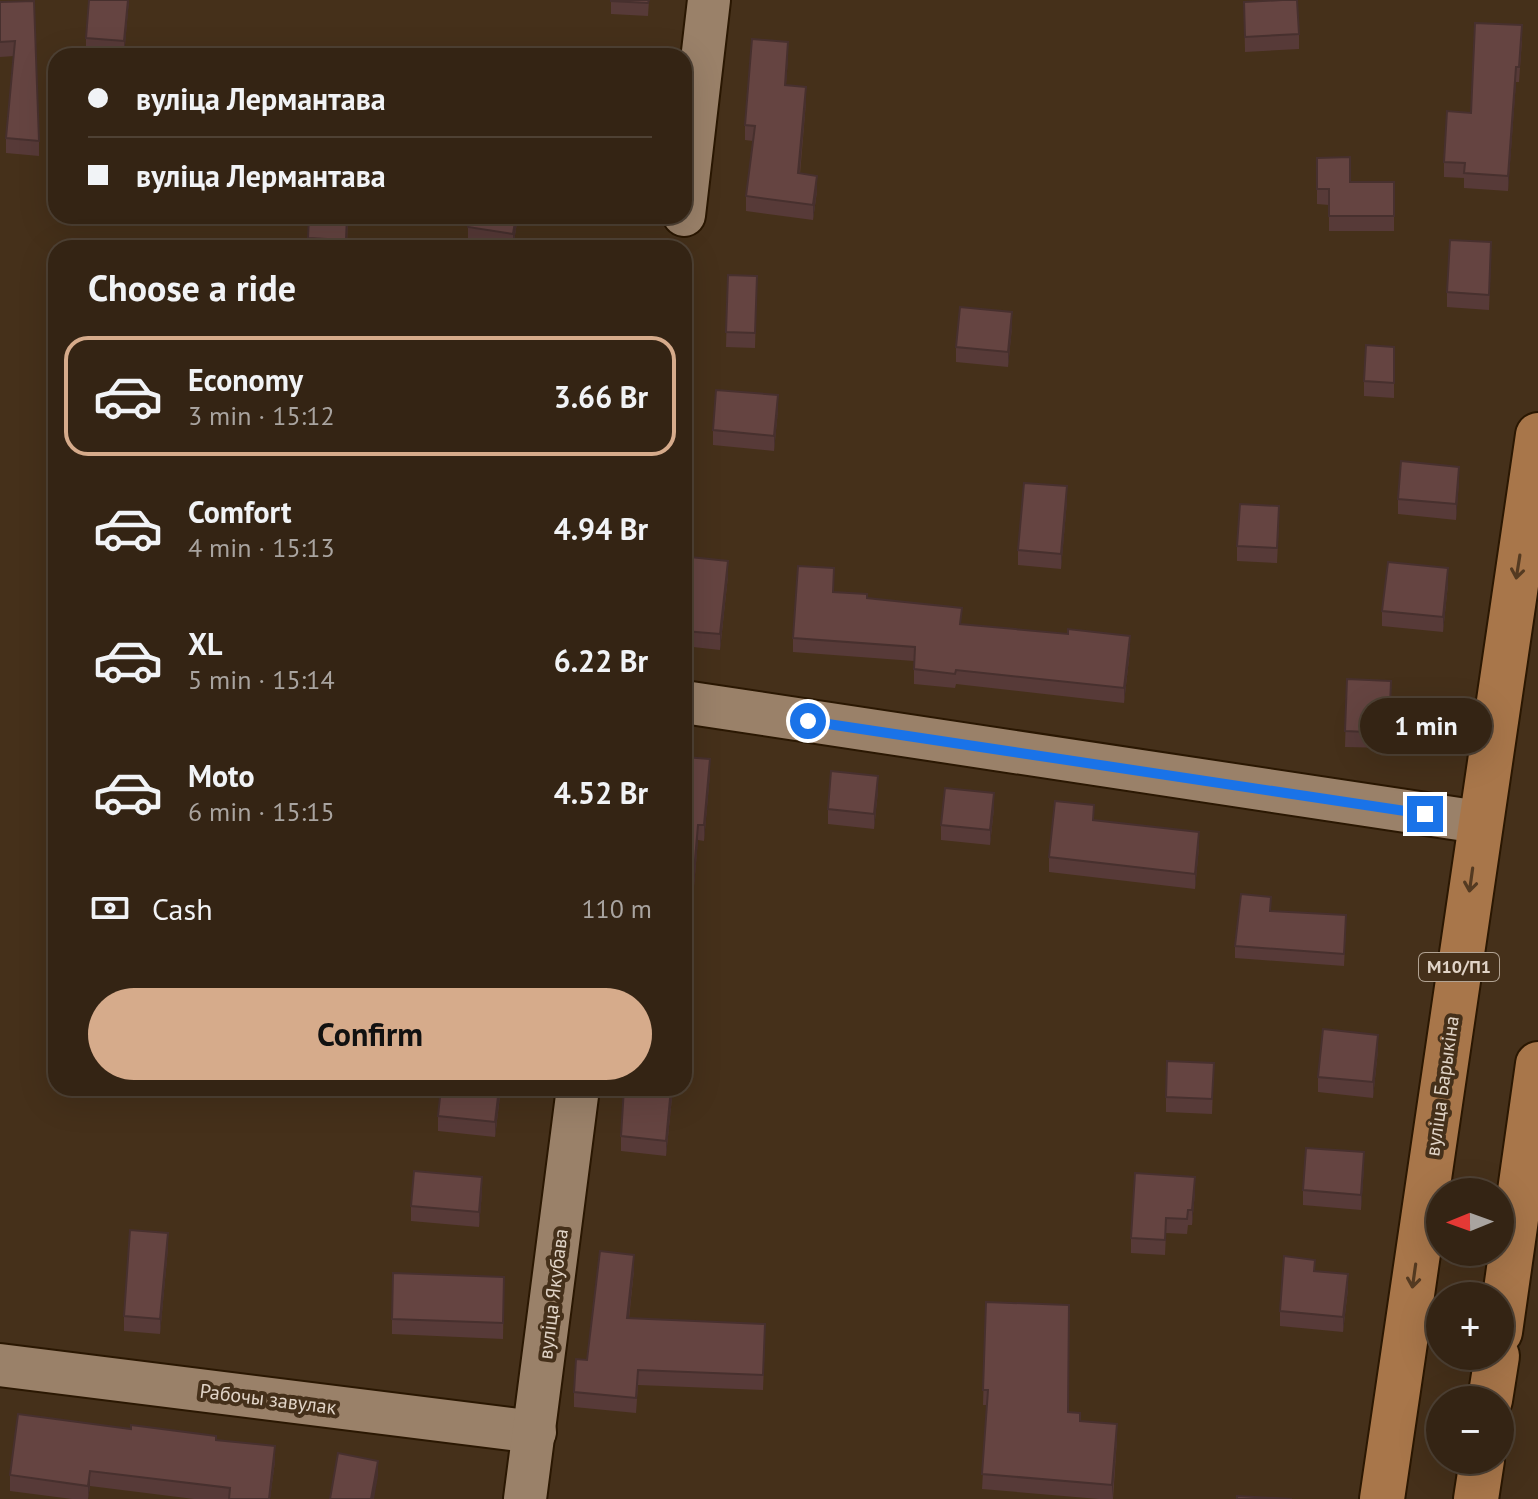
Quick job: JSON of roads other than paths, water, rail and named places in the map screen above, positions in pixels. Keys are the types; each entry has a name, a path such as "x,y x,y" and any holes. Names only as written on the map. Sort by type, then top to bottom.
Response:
{"main road":[{"name":"вуліца Барыкіна","path":"1382,1499 1538,435"},
{"path":"1507,1282 1538,1064"},
{"path":"1476,1499 1480,1474"}],"street":[{"path":"692,146 709,0"},
{"path":"692,703 1479,822"},
{"name":"вуліца Якубава","path":"525,1499 577,1096"},
{"name":"Рабочы завулак","path":"0,1365 535,1432"}]}
